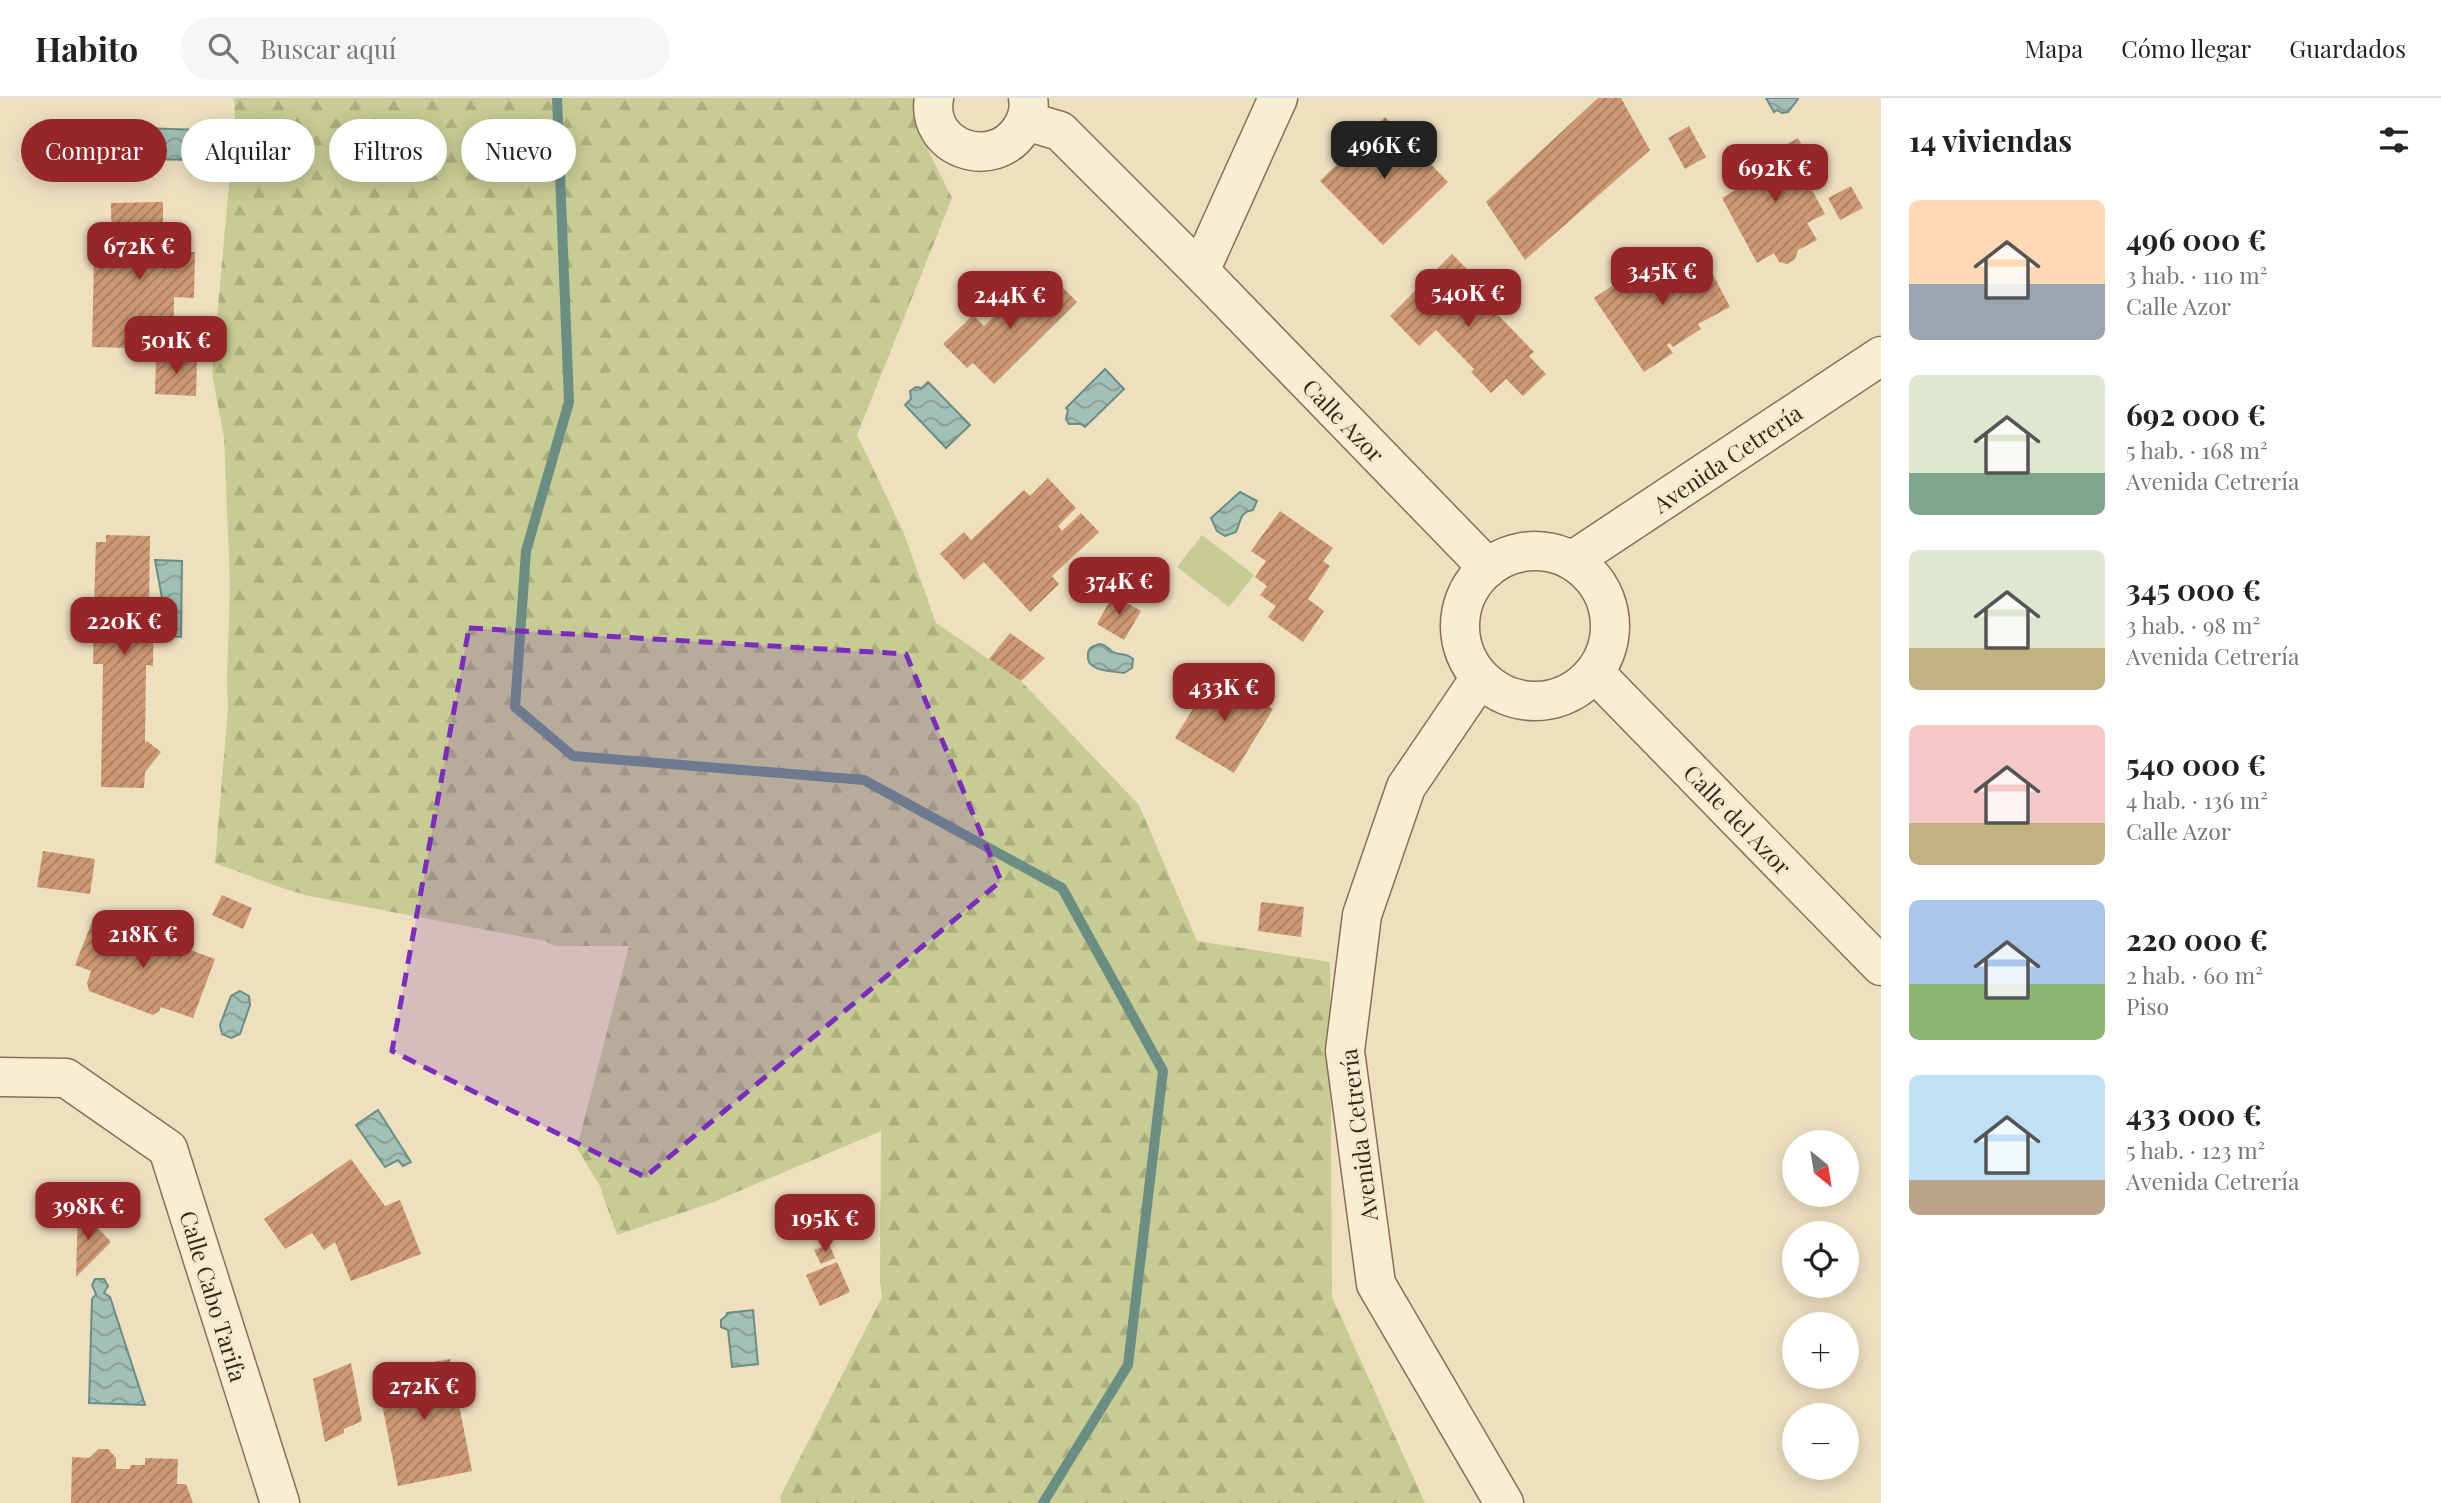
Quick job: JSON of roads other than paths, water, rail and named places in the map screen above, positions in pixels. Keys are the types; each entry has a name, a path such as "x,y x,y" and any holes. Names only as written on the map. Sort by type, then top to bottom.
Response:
{"street":[{"name":"Calle Azor","path":"934,98 937,125 948,140 964,149 983,152 1001,148 1016,137 1027,109 1060,131 1488,568"},
{"path":"1200,271 1278,98"},
{"name":"Avenida Cetrería","path":"1573,560 1881,356"},
{"path":"1545,551 1573,560 1597,582 1610,611 1609,643 1595,673 1570,694 1539,702 1506,696 1480,678 1464,652 1460,621 1468,591 1488,568 1515,554 1545,551"},
{"name":"Calle del Azor","path":"1595,673 1881,966"},
{"name":"Avenida Cetrería","path":"1480,678 1406,787 1362,915 1345,1051 1376,1284 1504,1503"},
{"name":"Calle Cabo Tarifa","path":"0,1077 66,1078 168,1149 280,1503"}],"water":[{"path":"1766,98 1798,99 1788,112 1782,113 1777,110 1774,112"},
{"path":"167,129 181,129 181,160 167,159"},
{"path":"1105,369 1124,389 1085,427 1081,424 1069,424 1066,408"},
{"path":"928,382 970,425 946,448 905,405 911,399 910,391 916,387 922,388"},
{"path":"1240,492 1257,501 1253,510 1243,515 1236,532 1225,536 1217,531 1211,518"},
{"path":"155,560 182,561 181,637 169,636"},
{"path":"1099,644 1133,659 1132,668 1124,673 1095,667 1088,660 1088,652"},
{"path":"240,991 249,996 250,1005 240,1034 231,1038 222,1034 220,1025 231,996"},
{"path":"378,1110 411,1162 403,1166 398,1160 385,1167 356,1125"},
{"path":"95,1279 104,1279 108,1286 104,1293 110,1297 145,1405 89,1403 92,1299 96,1294 92,1285"},
{"path":"753,1310 758,1364 732,1367 728,1330 721,1327 721,1320 727,1313"}],"waterway":[{"path":"557,98 569,402 526,551 515,707 573,756 864,780 1062,888 1163,1071 1128,1365 1043,1503"}]}
